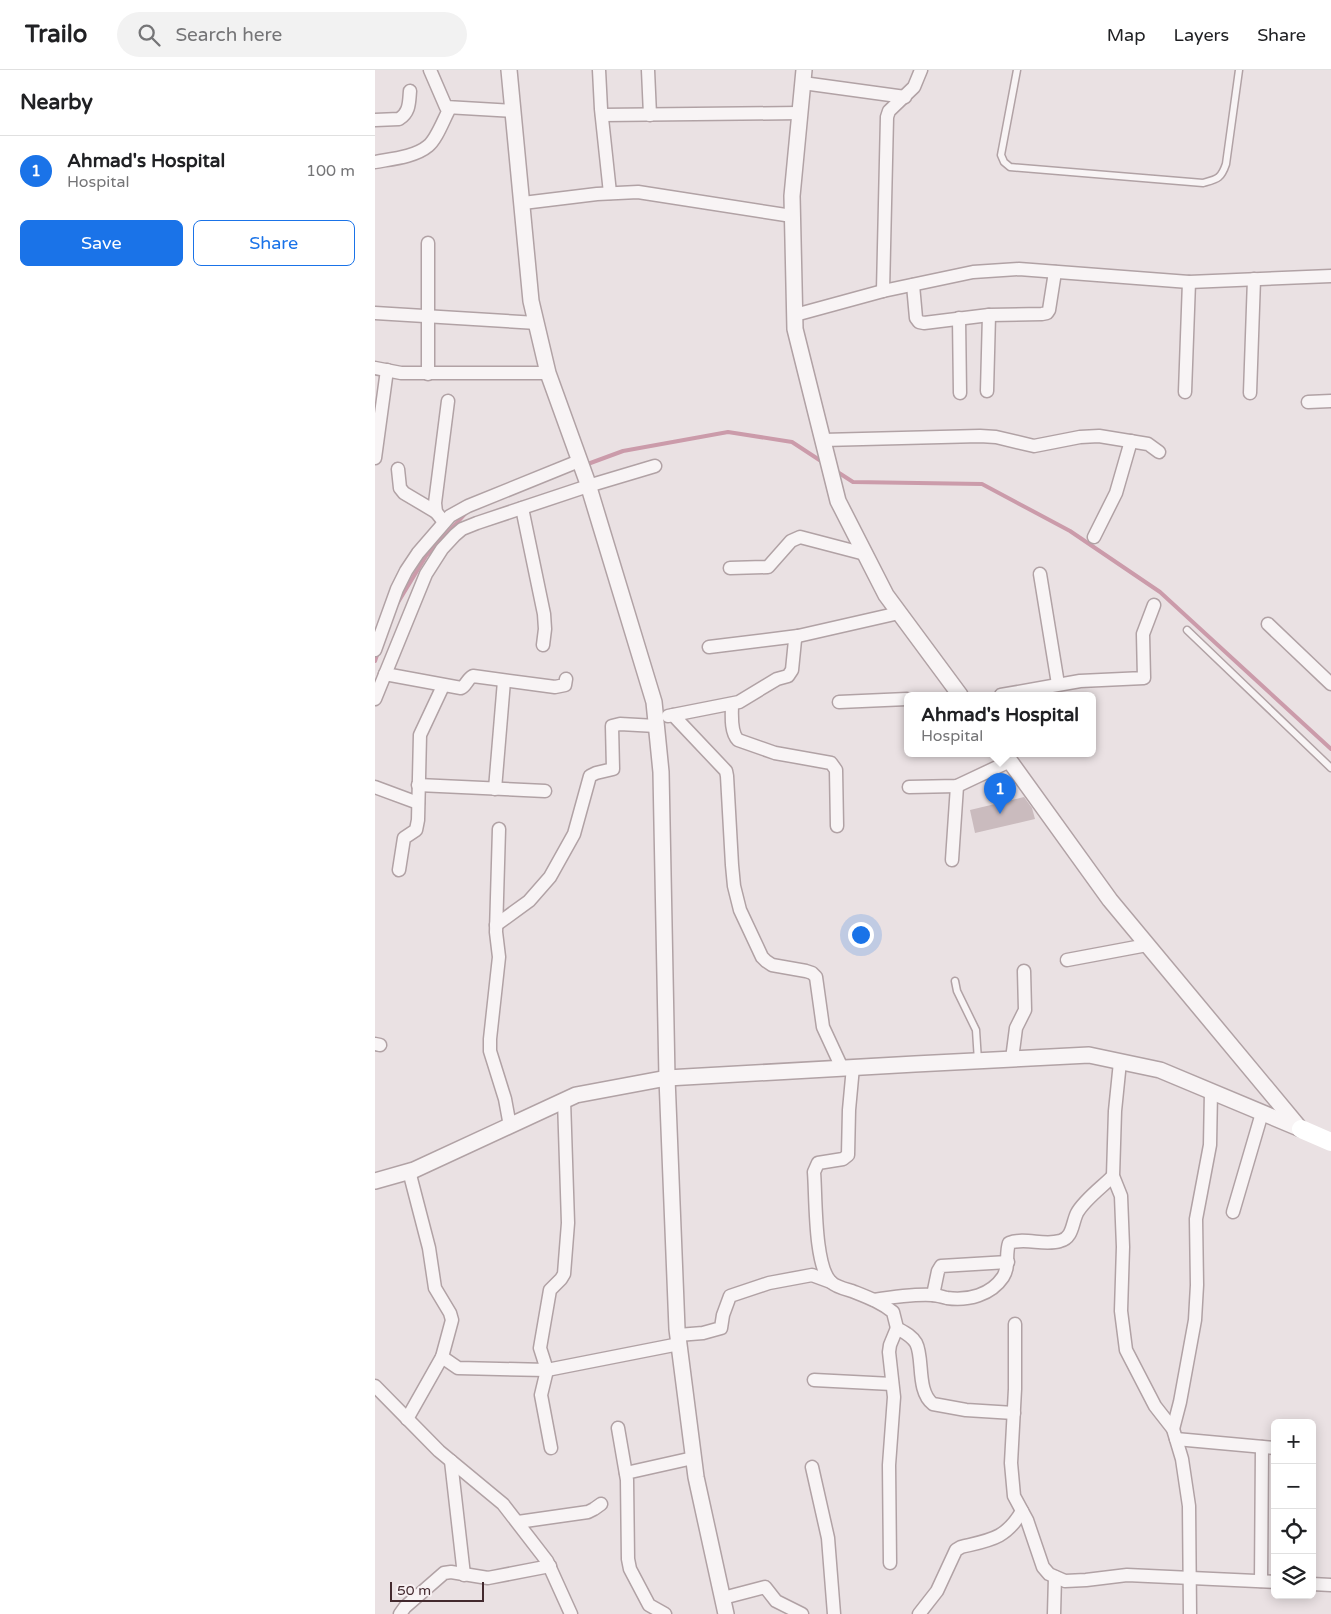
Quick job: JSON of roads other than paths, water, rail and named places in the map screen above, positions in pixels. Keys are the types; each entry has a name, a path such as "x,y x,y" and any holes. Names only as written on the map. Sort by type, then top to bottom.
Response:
{"main road":[{"path":"1301,1129 1331,1142"}],"street":[{"path":"430,70 446,107 513,111"},
{"path":"509,70 531,301 548,373 587,483 654,702 661,772 667,1078 678,1339 696,1477 726,1614"},
{"path":"599,70 610,193"},
{"path":"648,70 650,115"},
{"path":"883,291 887,117 889,111 914,87 921,70"},
{"path":"905,97 803,77 792,196 795,329 838,501 886,595 958,692"},
{"path":"375,120 402,117 409,108 410,90"},
{"path":"375,162 416,152 429,146 450,108"},
{"path":"602,115 800,114"},
{"path":"523,203 610,193 638,192 792,216"},
{"path":"428,242 428,374"},
{"path":"795,314 883,291 973,272 1019,269 1189,282 1331,276"},
{"path":"913,285 919,322 924,323 989,314 1047,313 1055,272"},
{"path":"1250,394 1254,279"},
{"path":"1185,392 1189,282"},
{"path":"375,313 428,318 537,323"},
{"path":"987,391 989,314"},
{"path":"959,318 960,393"},
{"path":"375,458 381,369 401,373 428,374 548,373"},
{"path":"436,512 435,504 448,401"},
{"path":"1308,402 1331,401"},
{"path":"824,445 980,436 996,437 1034,446 1092,436 1148,444 1159,452"},
{"path":"1094,537 1116,493 1131,441"},
{"path":"376,646 397,589 406,572 418,553 450,516 468,506 580,462"},
{"path":"375,699 426,574 442,549 462,529 587,483 655,466"},
{"path":"398,469 400,488 404,493 436,512 444,522"},
{"path":"522,508 544,614 543,645"},
{"path":"730,568 768,566 791,541 800,536 865,554"},
{"path":"1040,574 1057,684"},
{"path":"1016,692 1087,680 1144,678 1143,634 1154,604"},
{"path":"709,647 798,636 899,613"},
{"path":"1268,624 1331,684"},
{"path":"496,925 529,901 551,877 574,834 590,776 613,769 612,726 656,722 673,715 732,704 745,699 777,679 791,673 795,640 798,636"},
{"path":"385,674 461,688 473,676 555,687 565,684 566,679"},
{"path":"495,790 504,680"},
{"path":"399,870 404,838 416,830 420,735 443,686"},
{"path":"839,702 904,698"},
{"path":"732,704 734,733 738,740 775,753 834,765 836,770 837,826"},
{"path":"673,715 726,771 734,886 740,910 762,957 772,965 806,971 816,977 823,1027 847,1068 849,1110 848,1155 843,1159 818,1163 815,1172 817,1236 825,1273 831,1282"},
{"path":"909,786 957,786 1007,757 1110,900 1301,1129"},
{"path":"418,785 545,791"},
{"path":"952,860 957,786"},
{"path":"375,787 418,803"},
{"path":"499,829 496,925 499,957 490,1052 505,1099 510,1126"},
{"path":"1067,960 1147,945"},
{"path":"1012,1059 1016,1028 1024,1016 1025,1010 1024,971"},
{"path":"375,1181 409,1171 576,1095 667,1078 978,1060 1089,1055 1160,1070 1301,1129"},
{"path":"1120,1062 1115,1110 1113,1176 1121,1196 1123,1247 1121,1311 1126,1350 1155,1406 1174,1434 1182,1459 1189,1506 1190,1614"},
{"path":"1174,1434 1195,1320 1197,1284 1196,1219 1210,1145 1211,1091"},
{"path":"551,1448 541,1395 547,1370 540,1348 550,1290 564,1274 569,1223 564,1100"},
{"path":"1233,1212 1262,1113"},
{"path":"407,1419 442,1357 452,1320 435,1288 424,1227 409,1171"},
{"path":"874,1300 900,1296 933,1295 961,1299 988,1291 1003,1276 1008,1262 1007,1248 1009,1244 1028,1241 1055,1242 1064,1240 1069,1236 1078,1211 1113,1176"},
{"path":"933,1295 938,1271 941,1266 1008,1262"},
{"path":"442,1357 458,1368 547,1370 703,1334 721,1328 723,1315 730,1296 769,1282 812,1275 885,1305 893,1312 897,1328 889,1344 894,1397 889,1465 890,1563"},
{"path":"1015,1324 1015,1389 1011,1463 1013,1496 1027,1520 1043,1567 1049,1574 1065,1581 1127,1575 1271,1582"},
{"path":"897,1328 911,1337 916,1343 920,1372 927,1397 933,1404 966,1410 1014,1413"},
{"path":"814,1380 892,1384"},
{"path":"375,1386 439,1451 503,1504 547,1560 571,1614"},
{"path":"618,1428 626,1473 630,1569 649,1606 665,1614"},
{"path":"1174,1434 1269,1447 1261,1581"},
{"path":"626,1473 693,1458"},
{"path":"451,1461 464,1575"},
{"path":"812,1467 828,1538 834,1614"},
{"path":"518,1522 588,1512 601,1504"},
{"path":"919,1614 937,1591 956,1550 1000,1536 1009,1530 1022,1511"},
{"path":"400,1614 401,1610 441,1574 451,1572 487,1578 550,1566"},
{"path":"1054,1614 1055,1577"},
{"path":"1316,1584 1331,1585"},
{"path":"723,1598 765,1587 776,1601 802,1614"}],"lane":[{"path":"1017,70 1001,154 1003,162 1009,167 1203,183 1215,180 1223,175 1227,164 1239,70"},
{"path":"1187,630 1331,768"},
{"path":"955,981 957,991 976,1030 978,1060"}],"waterway":[{"path":"585,465 623,451 728,432 792,442 824,463"},
{"path":"836,471 853,482 982,484 1070,531 1160,592 1331,749"},
{"path":"397,604 426,556 465,514"},
{"path":"375,661 378,652"}],"place":[{"name":"Ahmad's Hospital","path":"1000,814"}]}
